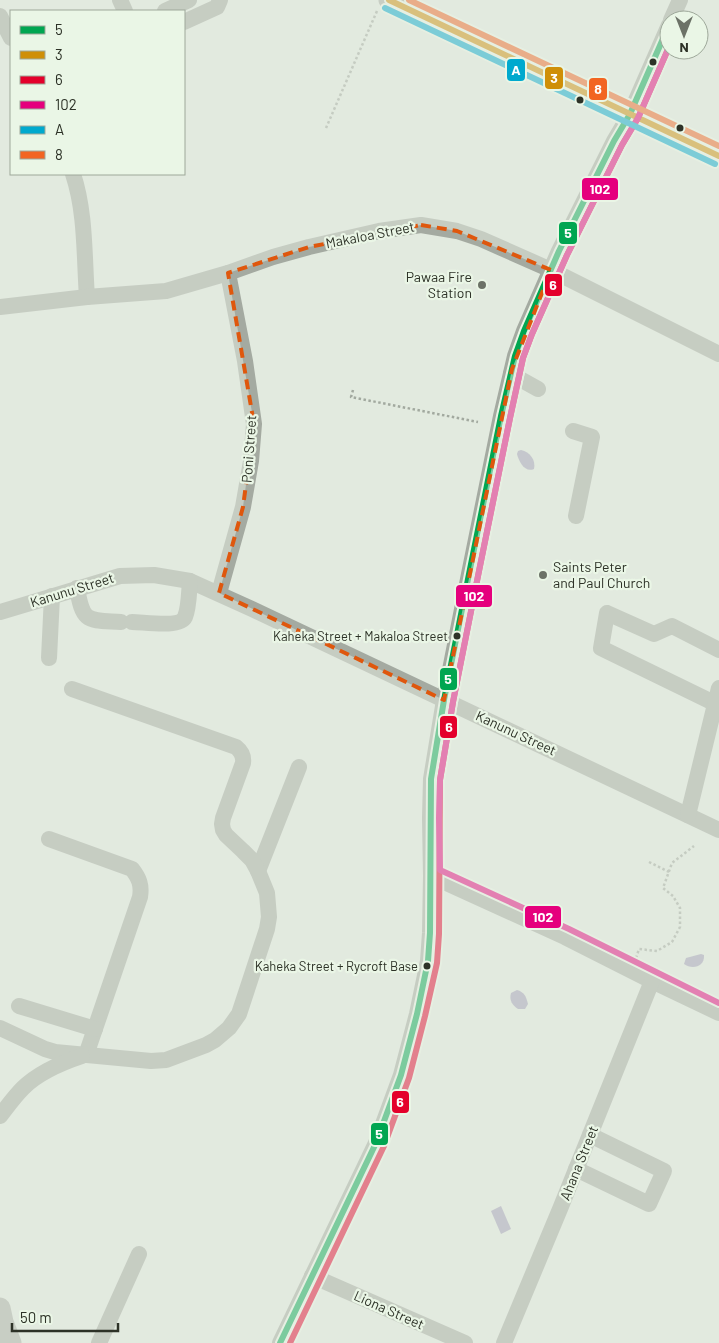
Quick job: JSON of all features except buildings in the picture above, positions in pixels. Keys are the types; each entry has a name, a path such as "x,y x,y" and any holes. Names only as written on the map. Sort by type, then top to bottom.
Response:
{"main road":[{"path":"384,4 719,156"},
{"path":"0,1308 11,1343"}],"street":[{"path":"166,10 189,0"},
{"path":"185,22 217,7 220,0"},
{"path":"0,16 10,36"},
{"path":"280,1343 376,1143 401,1074 417,1014 428,961 432,876 431,778 444,700 499,426 515,356 550,270 614,141 630,114 659,48"},
{"path":"73,175 82,220 87,297"},
{"name":"Makaloa Street","path":"0,307 87,297 166,291 309,247 379,231 421,225 457,231 481,239 550,270 719,354"},
{"name":"Poni Street","path":"219,593 244,507 254,424 245,361 228,273"},
{"path":"511,374 538,389"},
{"path":"573,430 592,437 576,516"},
{"name":"Kanunu Street","path":"0,612 120,576 154,575 190,582 219,593 719,830"},
{"path":"78,588 80,606 85,616 94,620 175,624 182,621 186,615 190,582"},
{"path":"49,658 52,596"},
{"path":"688,815 717,696 602,648 607,613 654,634 672,626 719,650"},
{"path":"0,1028 44,1050 65,1054 151,1061 166,1060 206,1045 229,1028 239,1014 267,929 268,905 263,882 252,860 226,835 222,824 244,763 240,750 72,689"},
{"path":"258,871 299,767"},
{"path":"49,839 132,869 139,878 140,897 86,1055"},
{"path":"432,876 719,1013"},
{"name":"Ahana Street","path":"504,1343 652,982"},
{"path":"20,1006 95,1029"},
{"path":"0,1116 23,1088 36,1078 68,1061 86,1055"},
{"path":"576,1170 649,1204 664,1171 590,1135"},
{"path":"99,1343 139,1254"},
{"name":"Liona Street","path":"312,1276 466,1343"}],"path":[{"path":"326,128 384,4"},
{"path":"353,390 351,397 478,422"},
{"path":"631,971 639,949 657,951 672,942 680,927 680,908 673,896 663,888 672,863 694,846"},
{"path":"649,862 669,872"}],"highlighted area":[{"path":"421,225 457,231 551,270 512,369 444,700 219,593 243,507 254,424 228,273 309,247"}],"shaded area":[{"path":"521,450 532,457 534,469 525,468 521,463 517,454"},
{"path":"704,955 704,959 700,965 691,967 684,964 686,958"},
{"path":"517,990 523,993 526,999 528,1004 525,1009 518,1009 510,998 511,993"},
{"path":"501,1206 511,1229 501,1234 491,1211"}],"transit line":[{"name":"3","path":"389,0 719,156"},
{"name":"8","path":"409,0 719,146"},
{"name":"A","path":"385,8 715,164"},
{"name":"5","path":"280,1343 376,1143 401,1075 417,1014 428,961 430,933 431,779 444,700 469,574 515,356 559,251 614,141 630,114 659,48"},
{"name":"6","path":"290,1343 384,1146 409,1078 425,1016 437,963 439,934 440,780 453,702 523,358 567,255 622,145 638,118 663,60"},
{"name":"102","path":"663,60 638,118 622,145 567,255 523,358 453,702 440,780 440,870 569,929 719,1003"}],"place":[{"name":"Pawaa Fire Station","path":"482,285"},
{"name":"Saints Peter and Paul Church","path":"543,575"},
{"name":"Kaheka Street + Makaloa Street","path":"457,636"},
{"name":"Kaheka Street + Rycroft Base","path":"427,966"}]}
